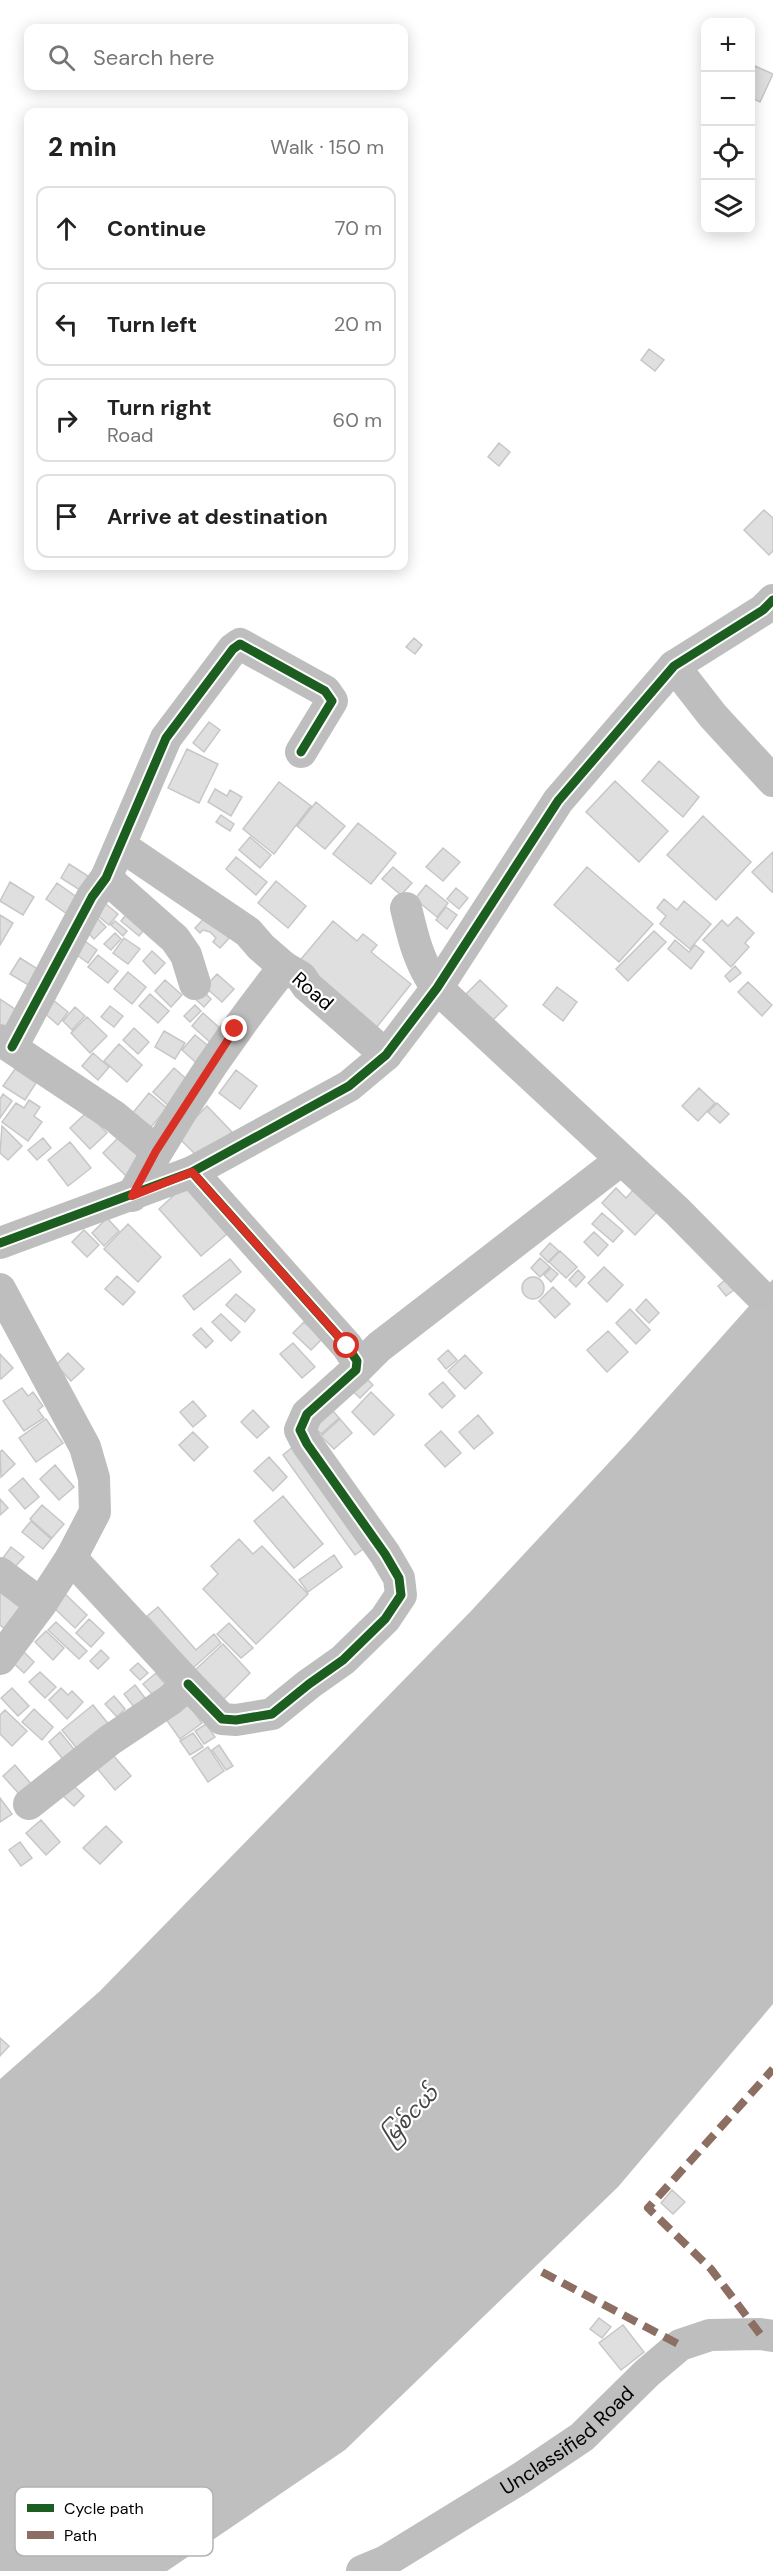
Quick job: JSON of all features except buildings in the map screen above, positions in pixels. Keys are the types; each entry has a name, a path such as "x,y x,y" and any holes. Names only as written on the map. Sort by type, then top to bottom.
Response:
{"street":[{"path":"2,1234 132,1196 192,1172 349,1086 386,1055 437,988 558,801 674,666 763,610 773,600"},
{"path":"156,1151 114,1116 6,1044 92,897 106,878 166,738 233,648 240,644 325,691 332,700 301,752"},
{"path":"674,666 712,716 773,781"},
{"path":"121,846 248,932 284,967"},
{"path":"106,878 175,939 186,955 195,984"},
{"path":"406,908 414,941 427,974 437,988 677,1211 758,1293"},
{"name":"Road","path":"132,1196 156,1151 235,1029 284,967 301,977 307,986 386,1055"},
{"path":"71,1558 222,1719 236,1720 272,1714 343,1660 385,1619 401,1595 399,1578 385,1554 307,1444 300,1430 307,1414 379,1347 621,1160"},
{"path":"192,1172 347,1346 357,1361 356,1370"},
{"path":"0,1289 85,1447 94,1478 95,1512 71,1558 41,1604 0,1659"},
{"path":"0,1573 41,1604"},
{"path":"29,1804 110,1740 170,1700 188,1684"},
{"name":"Unclassified Road","path":"362,2571 386,2561 521,2478 582,2437 647,2373 680,2345 710,2335 773,2336"}],"water":[{"name":"မြစ်ငယ်","path":"773,1279 773,2004 618,2187 345,2450 213,2540 213,2487 15,2487 15,2556 189,2556 167,2571 0,2571 0,2079 100,1991 471,1611 630,1440"}],"marked path":[{"path":"760,2334 711,2269 648,2208 773,2069"},
{"path":"542,2272 680,2345"}],"cycle path":[{"path":"0,1243 192,1172 349,1086 386,1055 437,988 558,801 674,666 763,610 773,600"},
{"path":"12,1047 92,897 106,878 166,738 233,649 240,644 325,691 332,701 301,752"},
{"path":"188,1684 222,1719 236,1720 272,1714 343,1660 385,1619 401,1595 399,1578 385,1554 307,1444 300,1430 307,1414 356,1370 357,1361 347,1346 192,1172"}],"route":[{"path":"235,1029 156,1151 132,1196 192,1172 347,1346"}]}
